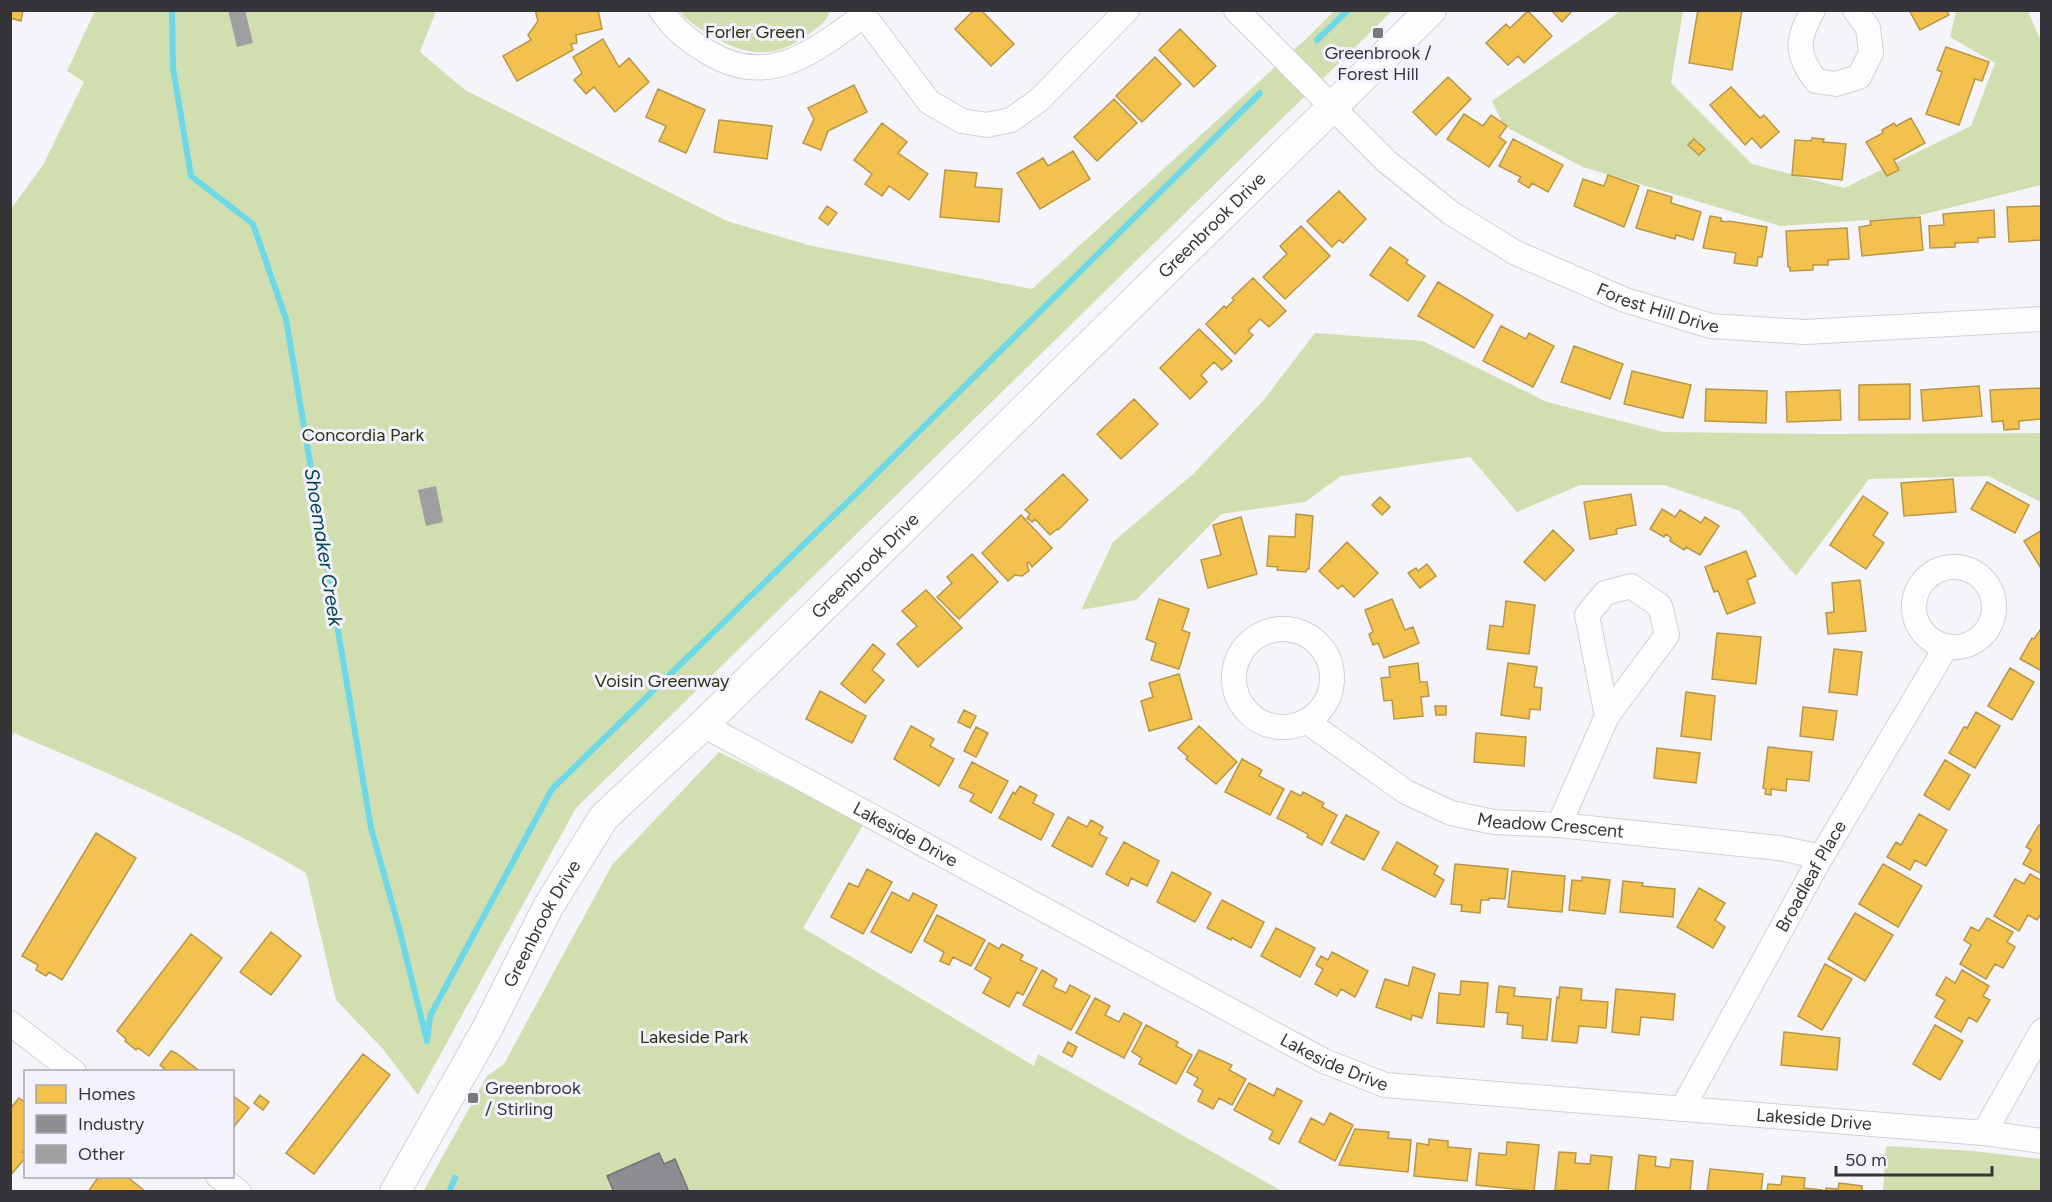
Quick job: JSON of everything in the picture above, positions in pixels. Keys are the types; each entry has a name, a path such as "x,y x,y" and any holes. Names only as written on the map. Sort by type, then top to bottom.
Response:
{"street":[{"path":"661,10 671,25 690,42 738,66 764,68 789,62 819,46 862,13 929,102 962,121 987,125 1011,120 1038,99 1127,10"},
{"name":"Forest Hill Drive","path":"1236,10 1386,161 1451,213 1516,254 1625,300 1710,326 1805,332 2042,319"},
{"name":"Greenbrook Drive","path":"395,1191 488,1026 548,907 604,817 703,725 1431,10"},
{"path":"1813,10 1803,30 1800,46 1805,66 1816,81 1836,84 1859,77 1871,53 1868,27 1855,10"},
{"path":"1559,825 1607,716 1667,635 1660,606 1632,586 1605,592 1587,615 1607,716"},
{"path":"1275,629 1290,629 1311,638 1327,656 1332,671 1331,688 1320,710 1306,722 1280,728 1263,723 1248,714 1238,700 1233,683 1235,666 1245,646 1258,635 1275,629"},
{"name":"Broadleaf Place","path":"1682,1109 1821,857 1946,647"},
{"name":"Meadow Crescent","path":"1306,722 1406,792 1451,813 1494,822 1559,825 1779,848 1821,857"},
{"name":"Lakeside Drive","path":"703,725 1324,1061 1385,1085 1984,1133 2042,1142"},
{"path":"10,1023 73,1070"},
{"path":"1984,1133 2042,1031"},
{"path":"221,1178 238,1191"}],"green space":[{"name":"Concordia Park","path":"95,11 436,11 420,52 465,90 727,221 812,246 1032,289 1334,11 1392,11 576,808 418,1095 382,1048 336,1000 306,873 162,798 14,733 11,738 11,209 43,165 84,82 67,71"},
{"name":"Forler Green","path":"679,11 830,11 822,24 796,43 771,52 758,52 746,51 721,41 703,31"},
{"path":"1619,11 1683,11 1671,83 1752,164 1844,188 1971,126 1995,63 1950,37 1956,11 2028,11 2041,41 2041,185 1913,217 1780,226 1583,167 1504,126 1492,101"},
{"path":"1315,333 1423,341 1547,402 1664,432 2041,433 2041,502 1988,476 1869,479 1796,576 1740,511 1664,485 1580,485 1517,512 1470,457 1341,476 1305,502 1221,514 1136,600 1081,610 1113,542 1193,474 1263,401"},
{"name":"Lakeside Park","path":"719,752 864,823 803,928 1034,1066 1038,1054 1282,1191 423,1192 487,1076 504,1064 612,865"},
{"path":"1886,1146 1973,1151 2041,1159 2041,1191 1883,1191"}],"building: Homes":[{"path":"10,10 23,10 21,21 10,18"},
{"path":"535,10 598,10 602,29 576,35 577,43 571,44 573,50 517,81 503,56 531,40 528,35 538,21"},
{"path":"974,10 981,10 1014,44 991,66 955,29"},
{"path":"1551,10 1573,10 1562,22"},
{"path":"1698,10 1742,10 1732,70 1689,63"},
{"path":"1909,10 1946,10 1949,15 1920,30"},
{"path":"1528,11 1552,36 1524,63 1518,56 1508,65 1486,43 1506,24 1510,28"},
{"path":"1180,29 1216,66 1194,87 1159,50"},
{"path":"603,39 619,67 629,58 649,82 615,112 594,87 586,94 574,80 582,73 573,57"},
{"path":"1946,47 1989,62 1982,81 1975,79 1959,125 1926,114 1942,72 1937,70"},
{"path":"1155,57 1181,84 1142,122 1116,96"},
{"path":"1448,77 1471,99 1436,135 1413,112"},
{"path":"854,85 867,112 828,131 821,150 803,143 814,119 808,108"},
{"path":"1731,87 1760,118 1764,115 1779,132 1761,148 1752,138 1745,145 1710,105"},
{"path":"658,89 705,110 686,153 659,141 666,126 646,117"},
{"path":"1114,99 1137,123 1097,161 1074,137"},
{"path":"1464,114 1483,126 1491,115 1507,126 1499,137 1506,142 1489,167 1447,139"},
{"path":"1911,118 1925,143 1894,160 1899,170 1887,176 1866,142 1883,133 1882,130 1894,123 1896,126"},
{"path":"719,120 772,126 767,159 714,152"},
{"path":"882,123 907,142 898,153 928,174 909,200 889,186 882,196 865,184 872,174 854,160"},
{"path":"1812,138 1824,139 1823,142 1846,144 1842,180 1792,175 1795,140 1811,141"},
{"path":"1513,139 1563,165 1548,192 1532,183 1529,188 1518,181 1521,177 1499,166"},
{"path":"1694,139 1705,149 1699,155 1688,145"},
{"path":"1073,151 1090,179 1040,209 1017,173 1043,158 1048,166"},
{"path":"945,170 977,173 975,187 1002,189 999,222 940,217"},
{"path":"1608,175 1639,186 1624,227 1574,206 1583,179 1604,186"},
{"path":"1648,190 1672,197 1671,203 1701,212 1693,240 1676,235 1675,239 1636,228"},
{"path":"1339,191 1366,219 1343,243 1339,240 1332,247 1307,221"},
{"path":"827,206 837,213 828,225 819,218"},
{"path":"2042,206 2042,240 2009,242 2007,207"},
{"path":"1994,210 1995,237 1978,238 1978,242 1955,243 1955,247 1930,248 1929,226 1944,225 1943,214"},
{"path":"1710,216 1721,218 1721,221 1767,227 1762,257 1758,257 1757,266 1734,263 1736,253 1703,248"},
{"path":"1920,217 1923,250 1862,256 1859,227 1871,225 1870,221"},
{"path":"1301,226 1330,256 1285,299 1263,277 1287,254 1280,246"},
{"path":"1847,228 1849,259 1828,260 1828,265 1813,265 1813,270 1790,271 1786,231"},
{"path":"1390,247 1408,260 1406,263 1425,276 1408,301 1370,275"},
{"path":"1253,278 1286,311 1269,327 1260,319 1248,331 1253,335 1235,354 1206,324 1224,306 1226,308 1234,300 1232,298"},
{"path":"1438,282 1493,315 1474,348 1418,316"},
{"path":"1501,326 1526,339 1529,333 1554,346 1533,387 1483,361"},
{"path":"1199,329 1232,361 1222,370 1214,362 1201,375 1207,382 1190,399 1160,368"},
{"path":"1574,346 1623,364 1610,399 1561,382"},
{"path":"1632,371 1691,385 1683,418 1624,404"},
{"path":"1910,384 1910,419 1859,420 1859,385"},
{"path":"1979,386 1982,416 1923,421 1921,390"},
{"path":"2042,388 2042,419 2019,421 2019,429 2004,430 2003,421 1992,422 1990,390"},
{"path":"1706,389 1767,391 1766,423 1705,421"},
{"path":"1840,390 1841,420 1787,422 1786,392"},
{"path":"1134,399 1158,424 1121,459 1097,434"},
{"path":"1063,474 1088,500 1050,535 1035,519 1032,522 1027,518 1030,514 1025,510"},
{"path":"1953,479 1956,512 1904,516 1901,483"},
{"path":"1987,482 2029,505 2015,533 1971,509"},
{"path":"1631,494 1636,525 1616,529 1617,534 1590,539 1584,502"},
{"path":"1863,496 1888,513 1873,535 1884,543 1866,569 1830,545"},
{"path":"1380,497 1390,507 1382,515 1372,505"},
{"path":"1662,509 1675,517 1680,510 1701,523 1705,517 1719,526 1700,555 1686,547 1684,550 1670,541 1671,538 1666,534 1664,537 1650,529"},
{"path":"1296,514 1313,516 1309,569 1306,572 1277,570 1278,567 1267,566 1269,536 1295,537"},
{"path":"1021,515 1052,548 1032,567 1029,562 1027,563 1029,571 1022,576 1015,575 1008,581 982,553"},
{"path":"1241,517 1257,574 1208,588 1201,560 1221,555 1213,525"},
{"path":"1553,530 1574,550 1545,581 1524,562"},
{"path":"2042,530 2042,570 2024,541"},
{"path":"1347,542 1378,573 1354,597 1342,585 1338,589 1319,571"},
{"path":"1746,551 1756,576 1747,580 1755,603 1727,614 1718,591 1714,592 1705,567"},
{"path":"972,554 998,582 959,619 937,597 952,583 947,577"},
{"path":"1427,564 1436,576 1420,588 1408,573 1416,568 1418,571"},
{"path":"1860,580 1866,631 1828,634 1826,613 1834,612 1832,583"},
{"path":"926,590 962,628 918,667 897,644 917,626 902,611"},
{"path":"1159,599 1189,609 1182,630 1190,633 1179,669 1151,660 1156,643 1146,639"},
{"path":"1392,599 1405,630 1413,627 1419,643 1384,658 1378,643 1373,645 1369,634 1373,632 1365,610"},
{"path":"1506,601 1535,605 1529,654 1487,649 1490,625 1503,627"},
{"path":"2042,627 2042,671 2020,659 2032,638 2034,639"},
{"path":"1717,633 1761,637 1756,684 1712,679"},
{"path":"873,644 885,654 872,670 884,680 865,703 841,684"},
{"path":"1834,649 1862,652 1857,695 1829,692"},
{"path":"1418,663 1420,682 1427,682 1429,696 1421,697 1423,716 1394,719 1392,700 1384,701 1381,678 1390,677 1389,667"},
{"path":"1508,663 1537,667 1534,687 1542,688 1540,710 1530,709 1529,719 1501,715"},
{"path":"2010,668 2034,682 2012,720 1988,706"},
{"path":"1179,674 1192,719 1149,731 1141,701 1153,697 1149,683"},
{"path":"820,691 866,716 852,743 806,719"},
{"path":"1686,692 1715,696 1711,740 1681,736"},
{"path":"1435,706 1446,706 1446,715 1436,715"},
{"path":"1803,707 1837,711 1833,740 1800,736"},
{"path":"964,710 976,716 970,728 958,722"},
{"path":"1976,712 2000,726 1975,768 1949,753"},
{"path":"911,726 934,739 930,746 954,759 939,786 894,759"},
{"path":"1199,726 1237,762 1216,784 1186,759 1188,757 1178,748"},
{"path":"976,727 988,733 976,757 964,751"},
{"path":"1476,733 1526,737 1524,766 1474,762"},
{"path":"1768,747 1812,752 1809,781 1787,779 1786,791 1771,789 1771,795 1765,794 1766,789 1763,788"},
{"path":"1657,748 1700,753 1696,783 1654,778"},
{"path":"1242,759 1262,770 1259,776 1284,789 1270,815 1225,792"},
{"path":"1945,760 1970,775 1949,810 1924,795"},
{"path":"972,762 1008,781 991,813 970,801 974,794 959,787"},
{"path":"1020,786 1037,795 1033,803 1054,814 1041,840 999,818 1013,792 1015,794"},
{"path":"1291,791 1301,796 1303,792 1324,803 1322,807 1337,815 1322,845 1307,837 1308,834 1277,818"},
{"path":"1919,814 1947,830 1926,866 1915,860 1910,870 1887,857 1896,842 1901,845"},
{"path":"1346,815 1379,832 1364,860 1331,843"},
{"path":"1068,817 1087,827 1091,820 1103,827 1099,834 1107,838 1092,867 1052,846"},
{"path":"2039,825 2042,826 2042,874 2023,864 2031,850 2026,847"},
{"path":"96,833 136,858 62,980 49,972 46,976 36,970 38,965 22,956"},
{"path":"1124,842 1159,861 1147,886 1131,878 1128,886 1106,874"},
{"path":"1397,842 1438,866 1434,874 1444,880 1435,897 1382,869"},
{"path":"1455,864 1508,869 1505,899 1481,900 1480,913 1461,911 1462,905 1451,904"},
{"path":"1883,864 1922,886 1898,927 1859,904"},
{"path":"867,869 892,882 863,934 831,917 849,883 858,887"},
{"path":"1512,871 1565,876 1562,912 1508,907"},
{"path":"1172,872 1211,893 1195,922 1157,902"},
{"path":"2030,874 2042,881 2042,912 2037,920 2028,915 2019,931 1994,916 2015,879 2024,884"},
{"path":"1582,877 1610,880 1605,914 1569,910 1572,880 1582,881"},
{"path":"1623,881 1643,883 1642,886 1675,889 1673,917 1620,912"},
{"path":"1699,888 1725,903 1715,920 1725,927 1713,948 1677,927"},
{"path":"892,892 909,901 913,893 937,905 911,953 871,932"},
{"path":"1222,900 1264,922 1251,948 1207,928"},
{"path":"1855,913 1893,935 1865,981 1828,959"},
{"path":"937,915 985,940 971,966 953,957 949,965 940,961 944,952 924,941"},
{"path":"1987,918 2013,932 2007,942 2015,947 2003,968 1995,964 1986,979 1960,964 1971,945 1964,940 1971,927 1979,931"},
{"path":"1276,928 1315,948 1300,977 1261,956"},
{"path":"271,932 301,956 271,995 240,972"},
{"path":"191,934 222,958 149,1056 138,1048 136,1050 117,1031"},
{"path":"989,943 999,949 1002,944 1023,955 1020,960 1037,968 1023,995 1017,992 1009,1007 983,993 991,978 975,969"},
{"path":"1332,952 1368,971 1355,997 1341,989 1337,996 1315,984 1323,969 1316,965 1321,956 1328,960"},
{"path":"1825,964 1852,979 1822,1030 1798,1016"},
{"path":"1413,967 1435,974 1422,1018 1412,1015 1411,1020 1376,1007 1385,979 1408,986"},
{"path":"1042,970 1057,979 1053,987 1066,993 1070,985 1090,996 1071,1030 1023,1005"},
{"path":"1962,970 1989,986 1983,996 1990,1000 1977,1022 1969,1017 1961,1032 1935,1017 1945,1000 1936,995 1946,977 1955,983"},
{"path":"1461,981 1488,983 1484,1027 1437,1023 1439,993 1460,995"},
{"path":"1499,986 1515,988 1514,996 1551,999 1547,1040 1522,1038 1523,1026 1507,1024 1508,1013 1496,1012"},
{"path":"1560,987 1582,989 1581,1000 1608,1002 1606,1028 1579,1026 1577,1043 1552,1041"},
{"path":"1616,989 1675,994 1673,1020 1641,1017 1639,1035 1612,1032"},
{"path":"1095,998 1110,1006 1105,1015 1119,1022 1124,1013 1142,1023 1124,1058 1076,1033"},
{"path":"1146,1025 1178,1042 1176,1046 1192,1055 1176,1084 1139,1064 1142,1058 1132,1052"},
{"path":"1935,1025 1963,1041 1940,1080 1913,1064"},
{"path":"1784,1032 1840,1038 1837,1070 1781,1065"},
{"path":"1068,1042 1077,1047 1072,1057 1063,1052"},
{"path":"1199,1050 1232,1065 1229,1070 1246,1079 1232,1105 1219,1098 1213,1109 1198,1101 1203,1090 1194,1085 1198,1078 1187,1072"},
{"path":"171,1051 197,1069 163,1070 164,1068 160,1065"},
{"path":"363,1054 390,1075 314,1174 286,1153"},
{"path":"1249,1083 1274,1096 1277,1088 1302,1101 1279,1144 1269,1139 1273,1131 1234,1110"},
{"path":"260,1095 269,1102 263,1110 254,1103"},
{"path":"234,1097 249,1108 234,1127"},
{"path":"19,1098 24,1102 24,1150 22,1152 24,1159 10,1176 10,1109"},
{"path":"1330,1113 1353,1125 1335,1161 1299,1142 1311,1118 1324,1125"},
{"path":"1355,1129 1389,1132 1388,1138 1411,1140 1408,1172 1339,1165"},
{"path":"1429,1139 1448,1141 1448,1147 1471,1149 1467,1181 1414,1176 1417,1143 1429,1145"},
{"path":"1507,1142 1539,1145 1534,1191 1476,1185 1479,1153 1506,1155"},
{"path":"1559,1152 1576,1153 1575,1163 1590,1164 1591,1155 1612,1157 1608,1192 1555,1190"},
{"path":"1639,1155 1656,1157 1655,1166 1670,1168 1671,1159 1693,1161 1690,1192 1635,1192"},
{"path":"1710,1169 1763,1174 1761,1192 1707,1192"},
{"path":"1782,1176 1805,1178 1804,1188 1822,1190 1822,1192 1767,1192 1768,1184 1781,1185"},
{"path":"98,1178 128,1178 146,1192 88,1192"},
{"path":"1839,1183 1862,1186 1862,1192 1825,1192 1826,1188 1838,1189"}],"building: Industry":[{"path":"659,1153 664,1164 675,1159 689,1192 614,1192 607,1176"}],"building: Other":[{"path":"228,10 245,10 253,43 237,47"},
{"path":"436,486 443,522 426,526 418,490"}],"waterway":[{"name":"Shoemaker Creek","path":"172,10 173,68 191,176 253,224 286,319 371,828 426,1037"},
{"path":"1317,40 1348,10"},
{"path":"427,1041 430,1016 552,789 865,485 1260,93"},
{"name":"Shoemaker Creek","path":"449,1192 455,1178"}],"place":[{"name":"Greenbrook / Forest Hill","path":"1378,33"},
{"name":"Greenbrook / Stirling","path":"473,1098"}],"park label":[{"name":"Voisin Greenway","path":"662,681"}]}
